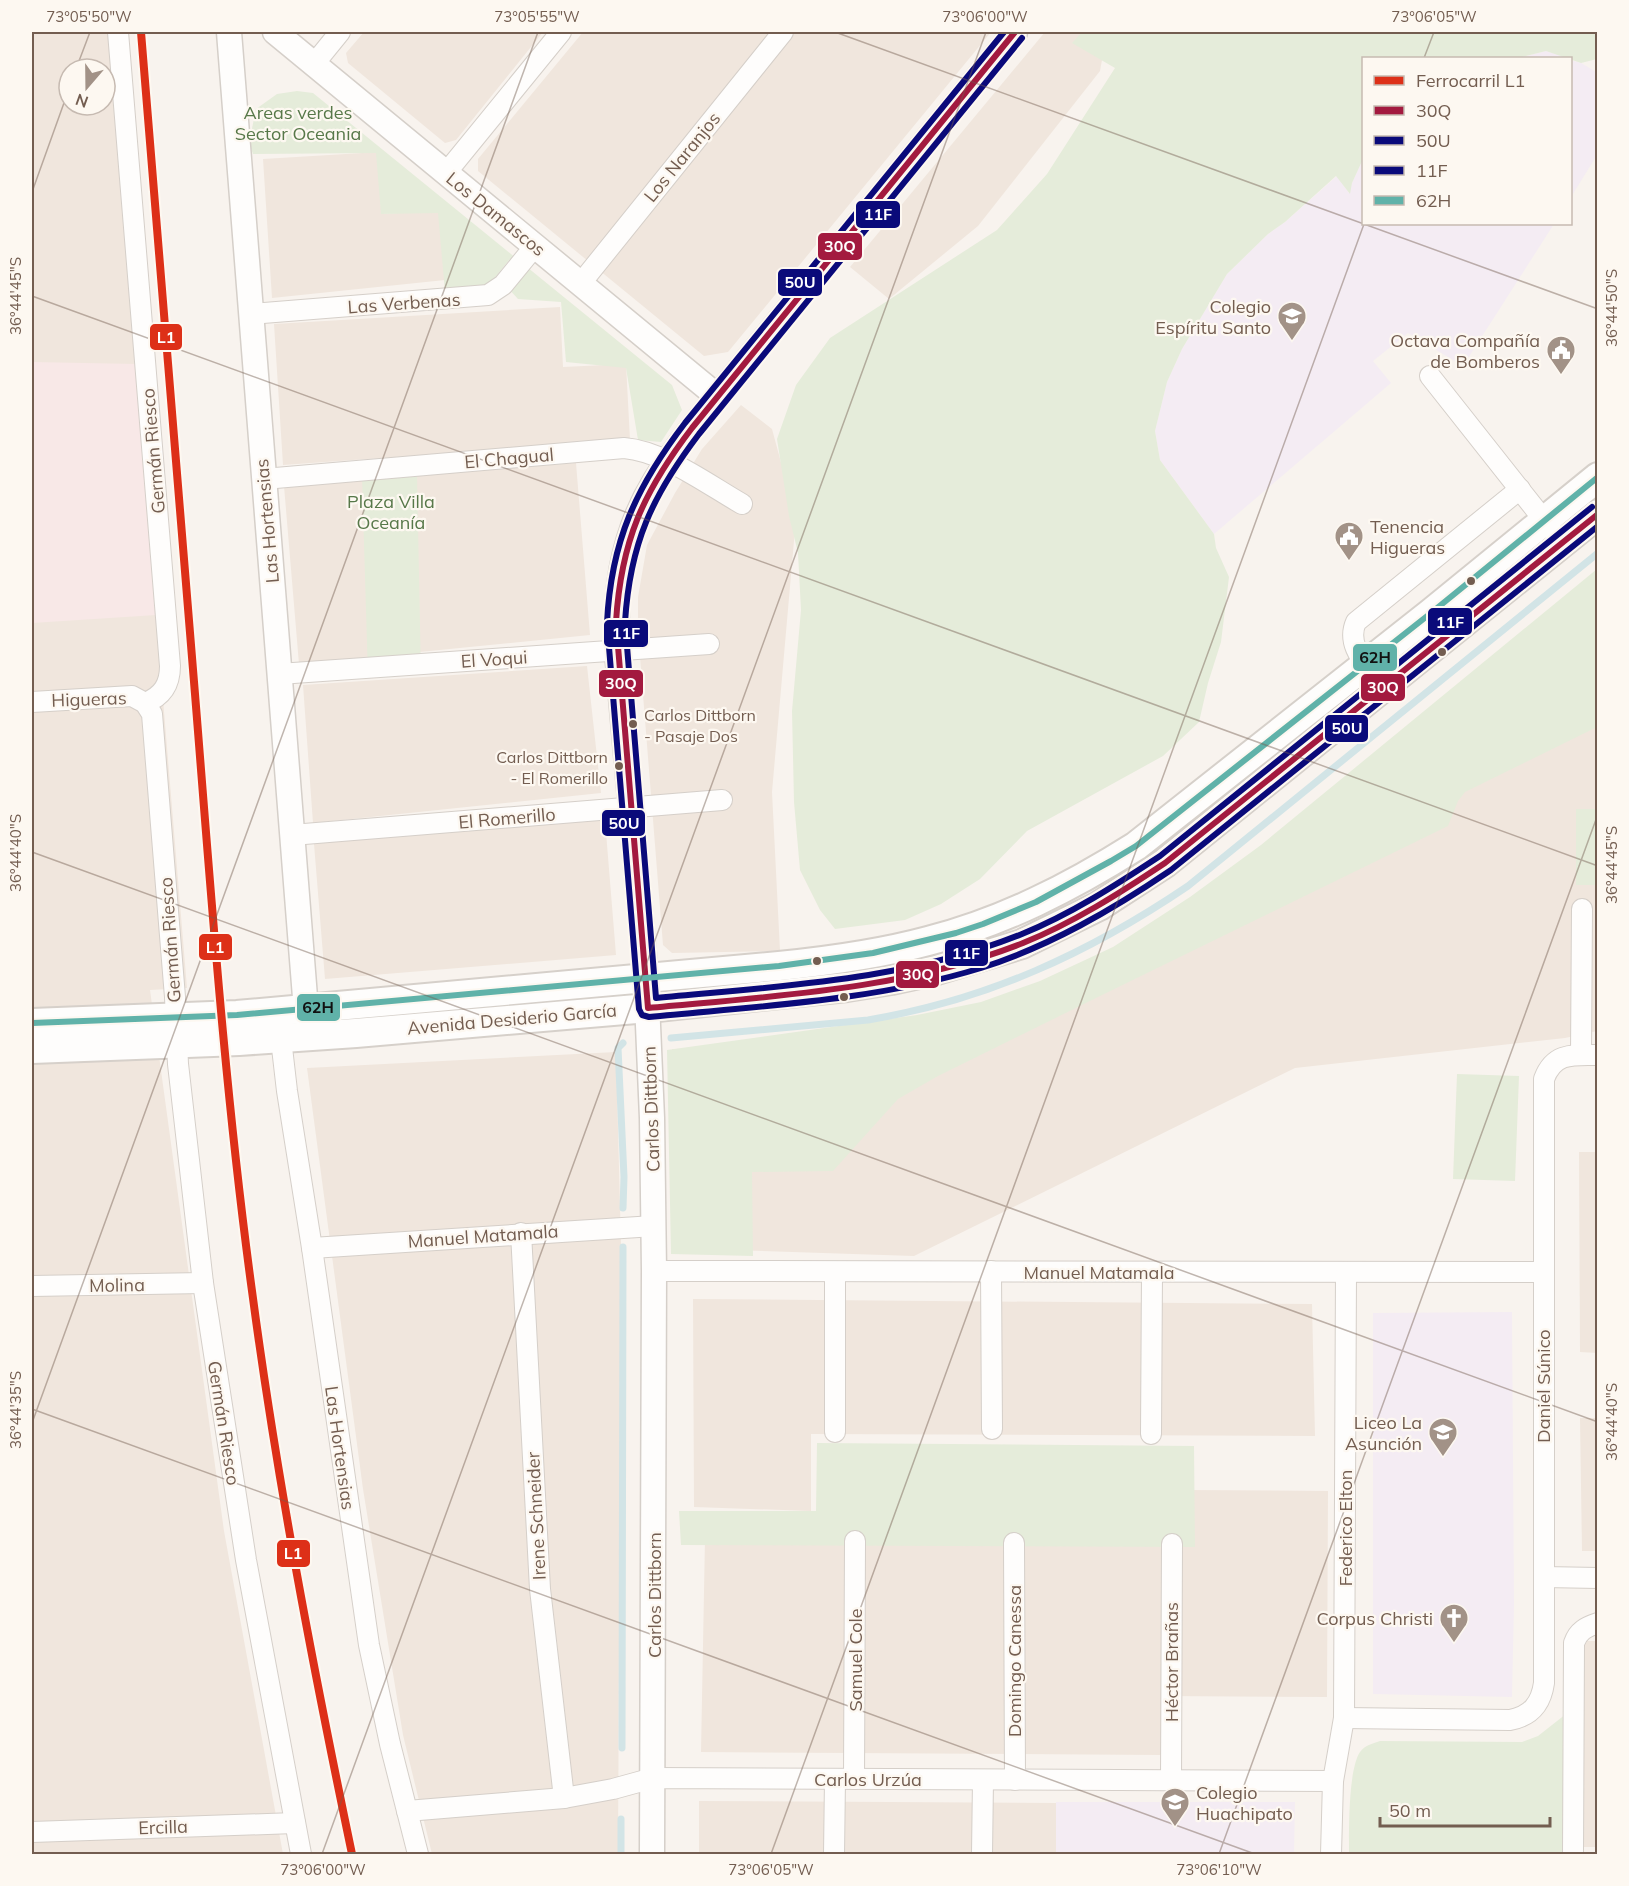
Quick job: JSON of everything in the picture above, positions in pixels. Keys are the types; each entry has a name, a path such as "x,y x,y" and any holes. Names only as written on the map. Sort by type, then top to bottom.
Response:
{"main road":[{"name":"Avenida Desiderio García","path":"32,1049 176,1031 306,1010 822,962 929,941 980,925 1056,892 1136,846 1598,477"},
{"name":"Avenida Desiderio García","path":"32,1023 281,1039 648,1008 847,987 937,970 1022,944 1099,906 1130,888 1173,857 1598,514"},
{"path":"1298,718 1316,741"},
{"path":"929,941 937,970"}],"street":[{"name":"Germán Riesco","path":"118,32 170,666 170,675 164,690 159,696 145,703 150,708 153,721 176,1031 203,1283 246,1560 301,1854"},
{"name":"Las Hortensias","path":"229,32 306,1010"},
{"name":"Los Damascos","path":"275,32 717,396"},
{"path":"314,64 340,32"},
{"path":"446,172 561,32"},
{"name":"Los Naranjos","path":"581,283 783,32"},
{"name":"Carlos Dittborn","path":"652,1854 654,1226 652,1118 646,979 617,651 617,597 626,549 643,503 668,461 717,396 1015,32"},
{"name":"Las Verbenas","path":"251,314 488,295 503,285 535,246"},
{"path":"1430,376 1562,542"},
{"name":"El Chagual","path":"264,479 624,448 646,452 668,461 742,504"},
{"path":"1383,688 1365,665 1353,643 1352,636 1356,622 1520,489"},
{"name":"El Voqui","path":"279,674 709,644"},
{"name":"Higueras","path":"32,702 132,696 145,703"},
{"name":"El Romerillo","path":"292,835 722,800"},
{"path":"1582,909 1589,1055"},
{"name":"Las Hortensias","path":"281,1039 295,1149 312,1248 369,1645 390,1744 418,1854"},
{"name":"Daniel Súnico","path":"1344,1718 1510,1720 1519,1718 1534,1709 1539,1701 1544,1683 1543,1088 1544,1079 1552,1064 1560,1058 1568,1055 1589,1055"},
{"name":"Manuel Matamala","path":"312,1248 654,1226"},
{"name":"Irene Schneider","path":"521,1233 540,1589 564,1798"},
{"name":"Manuel Matamala","path":"654,1271 1543,1272"},
{"path":"834,1432 835,1272"},
{"path":"991,1272 992,1429"},
{"path":"1151,1434 1152,1272"},
{"name":"Federico Elton","path":"1331,1854 1333,1781 1344,1718 1346,1272"},
{"name":"Molina","path":"32,1286 203,1283"},
{"name":"Samuel Cole","path":"854,1779 855,1541"},
{"name":"Domingo Canessa","path":"1014,1543 1015,1780"},
{"name":"Héctor Brañas","path":"1171,1781 1172,1544"},
{"path":"1544,1577 1598,1578"},
{"path":"1573,1854 1574,1643 1584,1628 1598,1623"},
{"name":"Carlos Urzúa","path":"407,1811 564,1798 613,1789 653,1778 1333,1781"},
{"path":"834,1854 835,1779"},
{"path":"982,1854 983,1780"},
{"name":"Ercilla","path":"32,1832 295,1823"}],"shaded area":[{"path":"32,32 108,32 110,57 57,57 57,117 115,117 187,988 150,990 224,1531 283,1854 32,1854"},
{"path":"364,32 543,32 456,140 445,143 348,63 346,53"},
{"path":"583,32 991,32 728,352 704,356 478,171 478,159"},
{"path":"1045,32 1107,32 1100,71 978,226 889,299 850,267"},
{"path":"1546,51 1565,57 1522,57"},
{"path":"1572,60 1598,73 1597,155 1572,195"},
{"path":"379,152 384,214 439,210 445,280 272,298 263,159"},
{"name":"Colegio Espíritu Santo","path":"1362,161 1362,225 1553,225 1463,366 1408,333 1373,361 1391,383 1214,534 1160,460 1155,431 1167,382 1182,349 1227,274 1268,234 1337,176 1349,193"},
{"path":"560,307 563,367 626,364 630,440 283,465 274,324"},
{"path":"32,362 137,364 156,615 32,623"},
{"path":"741,405 772,429 796,518 772,792 780,951 672,953 663,945 638,632 638,597 647,545 702,449"},
{"path":"576,463 590,635 299,664 284,486"},
{"path":"1597,574 1597,1031 1565,1038 1295,1068 914,1256 671,1248 672,1049 874,1046 1132,950"},
{"path":"587,666 601,793 313,823 303,685"},
{"path":"605,820 616,955 325,979 314,844 318,840"},
{"path":"616,1052 621,1245 618,1854 432,1854 403,1735 363,1489 307,1068"},
{"path":"1579,1152 1597,1152 1597,1353 1580,1352"},
{"path":"693,1299 1312,1304 1315,1436 811,1434 811,1511 694,1507"},
{"name":"Liceo La Asunción","path":"1512,1312 1514,1604 1512,1697 1373,1694 1373,1313"},
{"path":"1580,1418 1597,1418 1597,1551 1582,1551"},
{"path":"1185,1490 1328,1491 1327,1697 1163,1696 1161,1755 701,1752 705,1538"},
{"path":"1582,1641 1597,1641 1597,1847 1583,1847"},
{"path":"699,1801 1056,1803 1056,1854 699,1854"},
{"name":"Colegio Huachipato","path":"1056,1802 1295,1802 1294,1854 1056,1854"}],"green space":[{"path":"1082,32 1597,32 1597,59 1581,63 1572,60 1572,57 1564,57 1546,51 1522,57 1362,57 1362,161 1352,183 1350,194 1336,176 1285,222 1268,234 1227,274 1182,349 1167,382 1155,431 1160,460 1214,534 1216,548 1229,577 1221,642 1199,722 1163,756 1027,831 980,879 941,904 905,920 835,929 820,910 800,870 794,802 792,711 801,610 798,553 789,516 777,439 796,385 830,338 997,230 1047,174 1115,68 1072,43"},
{"name":"Areas verdes Sector Oceania","path":"297,91 313,93 672,385 682,410 661,442 638,440 626,368 566,362 561,302 518,299 507,287 521,269 510,259 489,285 445,292 438,213 381,214 376,153 253,154 249,143 256,109 277,94"},
{"name":"Plaza Villa Oceanía","path":"417,474 421,674 368,677 362,477"},
{"path":"1597,569 1597,727 1465,792 1458,801 1448,826 938,1076 898,1099 833,1171 752,1172 753,1256 671,1254 667,1050 917,1015 981,1002 1040,981 1113,947 1190,897 1261,845"},
{"path":"1576,809 1597,809 1597,885 1576,885"},
{"path":"1457,1074 1519,1076 1515,1181 1453,1179"},
{"path":"817,1443 1194,1446 1195,1547 681,1545 679,1511 816,1511"},
{"path":"1566,1714 1564,1854 1349,1854 1353,1772 1360,1752 1366,1746 1380,1741 1522,1742 1538,1736"}],"waterway":[{"path":"671,1038 868,1020 912,1011 995,986 1075,953 1188,886 1598,553"},
{"path":"623,1043 618,1048 624,1177 623,1208"},
{"path":"622,1748 623,1247"},
{"path":"621,1819 621,1854"}],"rail line":[{"name":"L1","path":"141,32 213,918 242,1217 284,1503 352,1854"}],"transit line":[{"name":"50U","path":"1004,32 685,423 653,470 629,516 614,566 607,623 639,1009 642,1015 649,1017 816,1001 900,988 981,968 1032,949 1080,926 1171,870 1598,526"},
{"name":"30Q","path":"1015,32 692,428 660,474 637,519 623,567 616,622 648,1008 791,995 885,981 978,959 1023,943 1078,917 1165,863 1598,514"},
{"name":"11F","path":"1022,38 699,434 668,478 646,522 632,568 625,622 656,998 795,985 888,972 978,950 1022,934 1076,908 1160,856 1592,507"},
{"name":"62H","path":"32,1023 237,1015 779,966 873,953 956,933 983,924 1036,902 1136,846 1431,613 1598,477"}],"place":[{"name":"Colegio Espíritu Santo","path":"1292,342"},
{"name":"Octava Compañía de Bomberos","path":"1561,376"},
{"name":"Tenencia Higueras","path":"1349,562"},
{"name":"Carlos Dittborn - Pasaje Dos","path":"633,724"},
{"name":"Carlos Dittborn - El Romerillo","path":"619,766"},
{"name":"Liceo La Asunción","path":"1443,1458"},
{"name":"Corpus Christi","path":"1454,1644"},
{"name":"Colegio Huachipato","path":"1175,1828"}]}
